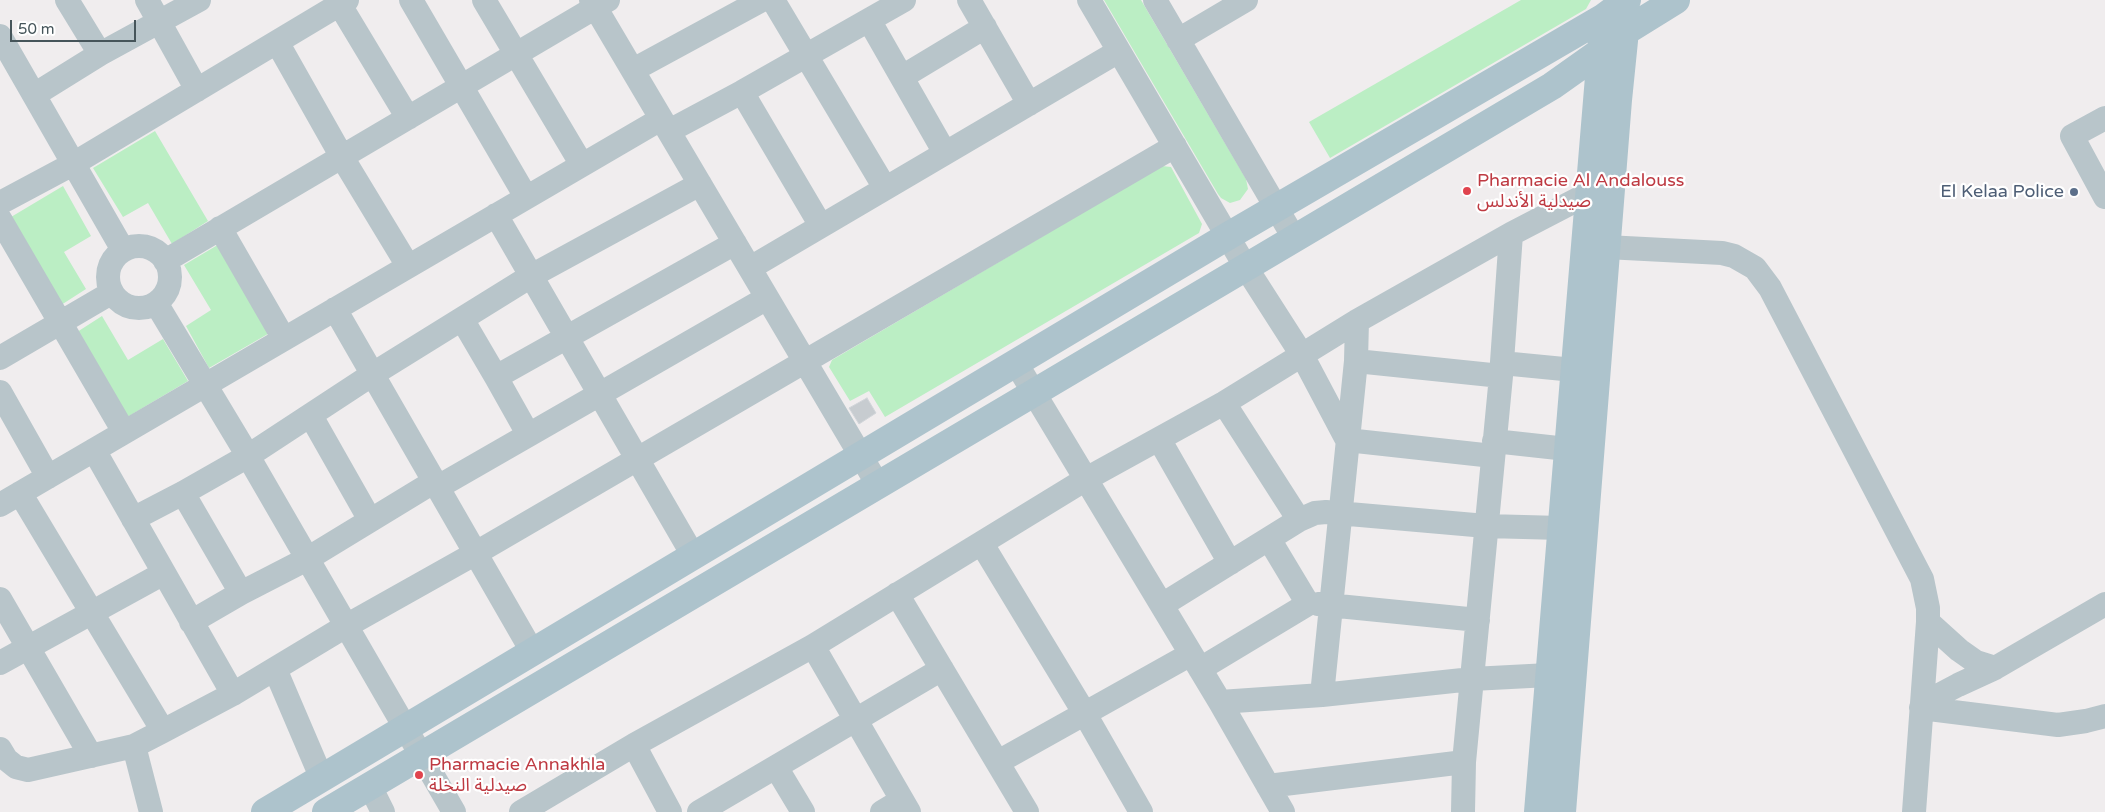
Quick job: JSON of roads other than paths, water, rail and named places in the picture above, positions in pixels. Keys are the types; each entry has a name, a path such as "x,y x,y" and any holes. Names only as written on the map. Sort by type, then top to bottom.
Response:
{"main road":[{"path":"265,812 1228,236 1620,8 1676,0"},
{"path":"1538,812 1600,52 1620,8"},
{"path":"1562,812 1618,100 1620,8"},
{"path":"326,812 1245,266 1552,86 1600,52"},
{"path":"1552,86 1571,84 1596,102"}],"street":[{"path":"67,0 100,54"},
{"path":"147,0 197,90"},
{"path":"34,95 100,54 199,0"},
{"path":"411,0 526,197"},
{"path":"484,0 582,165"},
{"path":"633,70 762,0"},
{"path":"773,0 885,188"},
{"path":"163,731 91,614 10,499 582,165 665,125 742,92 904,0"},
{"path":"969,0 1029,104"},
{"path":"1089,0 1245,266 1302,355 1347,440"},
{"path":"1155,0 1294,238"},
{"path":"1178,40 1246,0"},
{"path":"0,203 74,164 344,2 408,118"},
{"path":"166,261 516,54 598,2 633,70 878,485"},
{"path":"869,20 945,153"},
{"path":"902,77 985,27"},
{"path":"1,40 123,250"},
{"path":"277,42 342,157 408,266"},
{"path":"750,268 1119,50"},
{"path":"742,92 821,226"},
{"path":"2105,118 2072,136 2105,197"},
{"path":"0,749 6,759 16,768 28,770 134,746 233,694 346,626 637,460 1175,146"},
{"path":"133,519 248,456 373,374 531,276 700,184"},
{"path":"521,812 555,803 634,745 813,646 1086,479 1224,403 1357,321 1510,234 1588,194"},
{"path":"496,215 694,557"},
{"path":"0,219 124,432"},
{"path":"220,228 284,339"},
{"path":"1463,812 1464,762 1501,369 1510,234"},
{"path":"496,377 735,243"},
{"path":"142,246 159,253 166,261 170,270 168,288 156,304 147,308 136,309 118,301 111,292 108,283 110,264 115,256 123,250 142,246"},
{"path":"1606,246 1722,253 1746,261 1763,277 1916,566 1926,593 1928,622 1914,812"},
{"path":"0,358 111,292"},
{"path":"192,622 241,593 307,559 370,520 599,395 767,298"},
{"path":"156,304 248,456 454,812"},
{"path":"335,309 533,652"},
{"path":"462,319 528,434"},
{"path":"1322,695 1356,361 1357,321"},
{"path":"1356,361 1501,369 1574,370"},
{"path":"1016,363 1220,702 1283,812"},
{"path":"0,392 48,477"},
{"path":"1224,403 1299,520"},
{"path":"311,416 370,520"},
{"path":"1159,439 1230,563"},
{"path":"1347,440 1493,448 1567,449"},
{"path":"94,450 233,694"},
{"path":"183,493 241,593"},
{"path":"1162,606 1269,538 1315,513 1341,513 1486,526 1561,528"},
{"path":"1269,538 1308,604"},
{"path":"982,544 1085,714 1141,812"},
{"path":"0,663 164,573"},
{"path":"897,594 1027,812"},
{"path":"0,599 91,756"},
{"path":"998,762 1085,714 1196,662 1308,604 1478,620"},
{"path":"1921,706 1958,685 1995,668 2105,604"},
{"path":"1928,622 1959,650 1976,662 1995,668"},
{"path":"813,646 856,719 898,808"},
{"path":"275,669 322,778"},
{"path":"699,812 942,669"},
{"path":"1220,702 1322,695 1472,679 1549,675"},
{"path":"1921,706 2058,725 2105,716"},
{"path":"634,745 670,812"},
{"path":"134,746 151,812"},
{"path":"1268,786 1464,762"},
{"path":"776,767 803,812"},
{"path":"370,786 383,812"}],"place":[{"name":"Pharmacie Al Andalouss صيدلية الأندلس","path":"1467,191"},
{"name":"El Kelaa Police","path":"2074,192"},
{"name":"Pharmacie Annakhla صيدلية النخلة","path":"419,775"}]}
